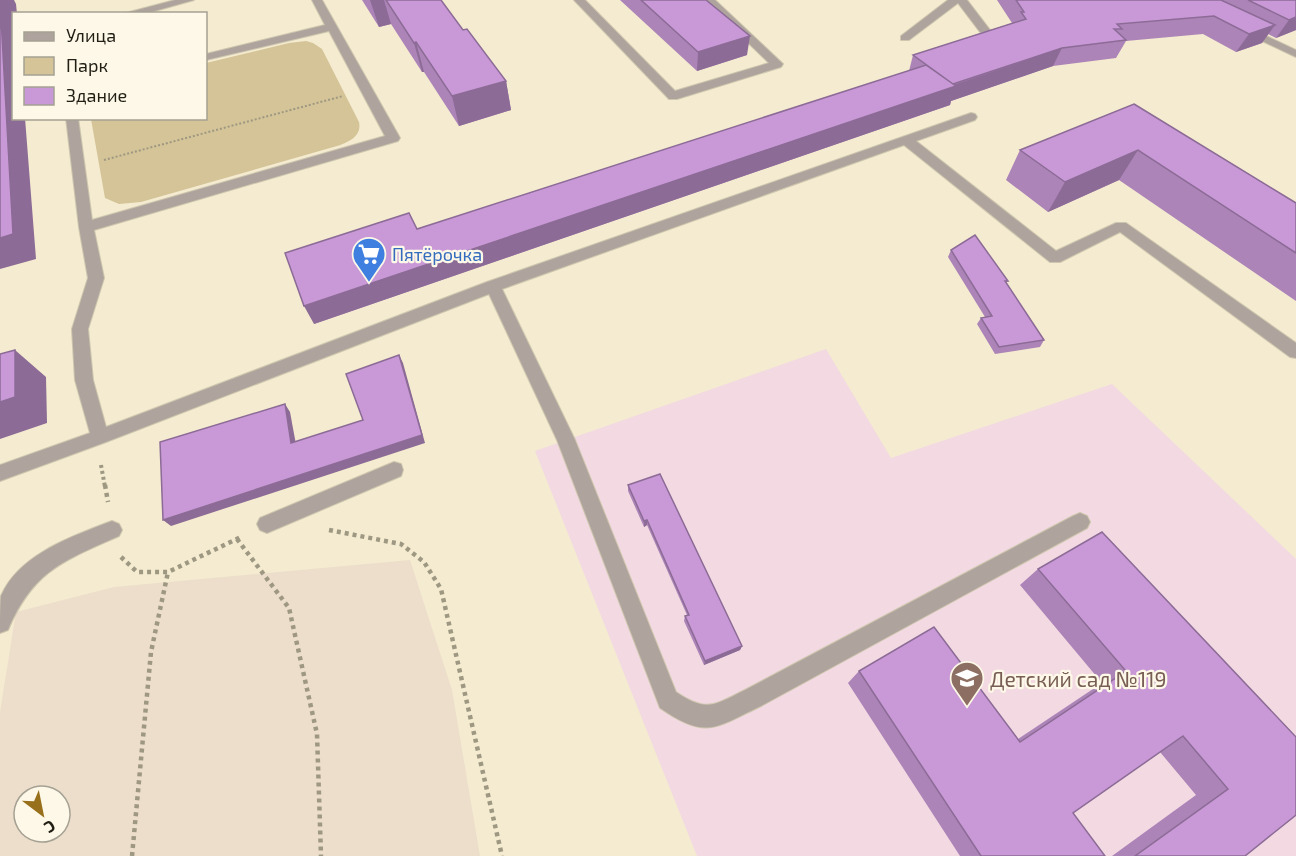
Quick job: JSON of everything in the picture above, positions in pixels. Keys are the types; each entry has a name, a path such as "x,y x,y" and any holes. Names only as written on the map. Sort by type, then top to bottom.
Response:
{"street":[{"path":"136,12 189,0"},
{"path":"86,227 393,138 317,0"},
{"path":"579,0 673,96 777,64 709,0"},
{"path":"905,38 955,0"},
{"path":"962,0 984,30"},
{"path":"1228,20 1296,54"},
{"path":"207,57 332,27"},
{"path":"0,473 494,286 971,117"},
{"path":"72,120 86,227 96,278 80,329 84,380 100,437"},
{"path":"906,140 1055,258 1121,226 1296,352"},
{"path":"494,286 566,440 668,700 690,715 715,716 753,698 1080,522"},
{"path":"267,524 394,470"},
{"path":"0,623 6,607 25,576 52,556 112,530"}],"path":[{"path":"78,167 367,90"},
{"path":"100,437 101,466 116,552 137,572 168,572 267,524"},
{"path":"322,529 344,531 401,544 424,562 441,589 502,856"},
{"path":"237,539 289,608 316,734 321,856"},
{"path":"132,856 151,652 168,572"}],"shaded area":[{"name":"Детский сад №119","path":"826,349 891,458 1112,384 1296,559 1296,856 697,856 535,451"},
{"path":"410,560 452,690 480,856 0,856 0,712 16,612 114,587"}],"green space":[{"path":"306,41 322,49 359,122 359,131 354,138 337,146 141,202 119,204 105,198 91,120 207,120 207,63"}],"building":[{"path":"0,0 13,234 0,238"},
{"path":"386,0 441,0 463,30 467,29 506,81 452,96"},
{"path":"641,0 706,0 750,36 698,52"},
{"path":"1016,0 1221,0 1275,25 1249,34 1214,16 1117,24 1122,29 1114,29 1126,40 1062,48 953,84 913,55 1026,19"},
{"path":"1248,0 1296,0 1296,17 1289,20"},
{"path":"926,65 956,86 304,306 285,253 409,213 417,229"},
{"path":"1134,104 1296,203 1296,253 1138,150 1065,182 1020,150"},
{"path":"975,235 1008,281 1005,281 1044,340 999,347 981,318 992,316 951,250"},
{"path":"15,350 15,397 0,402 0,354"},
{"path":"399,355 422,435 163,520 160,442 285,404 291,443 363,420 346,374"},
{"path":"660,474 742,646 705,661 685,616 689,615 647,520 644,521 628,485"},
{"path":"1102,532 1296,737 1296,815 1245,856 1135,856 1228,789 1183,736 1073,813 1105,856 981,856 859,671 934,627 1020,742 1126,671 1038,569"}],"place":[{"name":"Пятёрочка","path":"369,283"},
{"name":"Детский сад №119","path":"967,707"}]}
